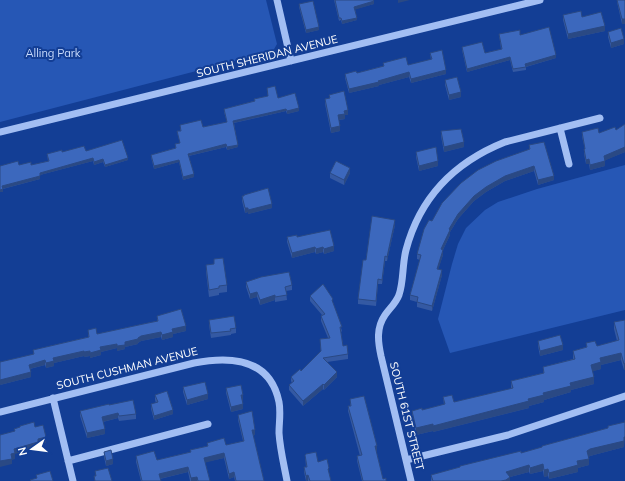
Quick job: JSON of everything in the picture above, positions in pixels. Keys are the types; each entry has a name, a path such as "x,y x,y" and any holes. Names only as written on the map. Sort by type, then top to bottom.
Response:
{"street":[{"path":"277,0 291,61"},
{"name":"SOUTH SHERIDAN AVENUE","path":"0,132 540,0"},
{"path":"569,164 560,128 600,118"},
{"name":"SOUTH 61ST STREET","path":"411,481 378,342 381,324 399,295 409,238 424,207 434,192 446,178 458,168 475,156 505,142 560,128"},
{"name":"SOUTH CUSHMAN AVENUE","path":"0,412 201,361 239,361 260,370 271,383 279,402 279,434 287,481"},
{"path":"406,460 508,435 625,396"},
{"path":"53,398 73,481"},
{"path":"68,461 208,424"}],"green space":[{"name":"Alling Park","path":"0,0 266,0 277,44 273,51 0,122"},
{"path":"625,165 625,310 450,353 438,319 458,244 466,228 485,210 498,202 537,189"}],"building":[{"path":"335,0 374,1 354,7 357,18 342,21 341,18 339,18"},
{"path":"617,0 625,0 625,19 622,19"},
{"path":"313,1 319,27 306,30 299,4"},
{"path":"581,11 582,17 601,12 605,26 568,34 563,15"},
{"path":"549,27 556,55 525,64 526,67 513,69 510,57 467,69 462,47 482,42 485,53 502,49 499,34 520,30 520,35"},
{"path":"621,28 624,39 611,43 608,32"},
{"path":"442,50 446,70 411,79 409,72 378,81 379,82 349,89 345,74 356,71 357,73 384,66 383,63 406,57 408,65 432,59 430,53"},
{"path":"457,77 461,92 449,95 445,80"},
{"path":"275,86 278,98 295,93 299,108 287,111 286,109 233,121 238,145 227,147 226,144 188,154 194,174 183,177 179,160 154,166 151,155 176,148 175,144 180,143 177,131 181,131 180,125 201,120 203,127 227,122 224,109 268,96 267,88"},
{"path":"344,91 348,110 344,111 345,114 338,115 340,126 331,128 325,99 330,98 329,95"},
{"path":"625,124 625,147 604,156 605,161 590,165 589,159 586,160 582,132 598,128 599,133 615,127 616,130"},
{"path":"461,129 464,142 444,147 441,131"},
{"path":"122,140 128,158 105,165 103,159 94,162 93,158 40,173 40,176 2,186 3,189 0,190 0,166 18,161 19,165 31,162 31,165 49,161 47,154 62,150 62,152 84,146 86,151"},
{"path":"544,142 554,176 538,180 534,166 505,176 474,196 458,214 449,229 450,230 441,249 443,250 437,269 442,270 432,306 417,302 418,297 410,295 421,255 417,254 424,229 429,220 432,221 442,203 461,183 478,170 496,161 530,149 529,145"},
{"path":"436,147 438,161 419,166 416,152"},
{"path":"336,161 350,168 344,180 330,173"},
{"path":"268,188 272,204 248,210 248,208 245,208 242,196"},
{"path":"372,216 395,220 387,257 385,256 382,280 378,279 376,301 358,299 363,260 366,260"},
{"path":"330,230 334,246 324,249 323,247 316,249 315,247 292,253 287,237 297,235 297,237"},
{"path":"223,258 227,285 209,290 206,265 214,264 214,259"},
{"path":"289,272 292,285 285,287 287,295 275,297 275,295 260,300 257,292 250,294 246,282 261,277"},
{"path":"323,284 333,299 332,300 342,327 340,327 343,346 347,345 348,354 323,358 337,372 324,385 323,384 303,401 289,385 294,381 291,377 300,369 301,371 321,351 320,339 330,338 321,316 325,314 310,296"},
{"path":"181,309 186,326 172,329 173,332 162,335 161,332 141,336 138,339 125,342 125,345 117,346 117,344 100,347 101,350 90,353 90,351 84,351 53,358 54,361 46,363 45,360 29,365 31,372 0,380 0,362 34,354 33,350 89,337 88,330 96,328 97,334 158,321 157,316"},
{"path":"234,316 236,328 230,329 231,331 211,333 209,320"},
{"path":"625,320 624,364 621,353 600,358 601,362 591,365 594,377 570,383 571,386 543,393 544,395 528,399 529,401 433,426 433,424 416,428 412,411 445,404 443,397 452,395 454,402 513,388 511,381 544,373 543,367 575,359 573,351 587,347 586,343 595,341 597,346 619,340 614,322"},
{"path":"560,335 563,345 540,351 538,341"},
{"path":"205,382 208,394 187,400 183,387"},
{"path":"241,385 243,404 231,407 226,388"},
{"path":"167,391 173,410 154,416 151,404 158,402 155,395"},
{"path":"364,396 377,446 375,446 383,479 386,478 386,481 363,481 357,456 362,455 348,406 351,406 350,399"},
{"path":"133,400 136,414 119,416 118,413 102,417 105,429 87,433 80,411"},
{"path":"252,411 255,430 252,430 264,481 236,481 234,472 229,474 224,453 204,458 210,481 198,481 197,477 191,478 188,467 159,474 161,481 142,481 136,456 154,451 157,460 191,452 190,450 208,446 207,443 224,438 226,445 244,441 238,415"},
{"path":"34,422 35,427 43,425 46,437 38,439 38,442 14,449 15,453 11,454 12,459 0,461 0,435 15,431 14,429 20,426"},
{"path":"625,422 624,441 590,449 587,451 589,459 577,461 578,465 549,473 548,469 544,470 543,464 530,468 529,465 506,472 510,477 501,481 433,481 431,475 460,466 521,451 521,453"},
{"path":"111,450 113,459 106,461 104,452"},
{"path":"316,452 318,462 327,459 331,481 310,481 308,475 306,476 304,467 307,467 305,455"},
{"path":"108,468 112,481 95,481 95,471"},
{"path":"50,471 53,481 30,480 37,478 36,475"}]}
